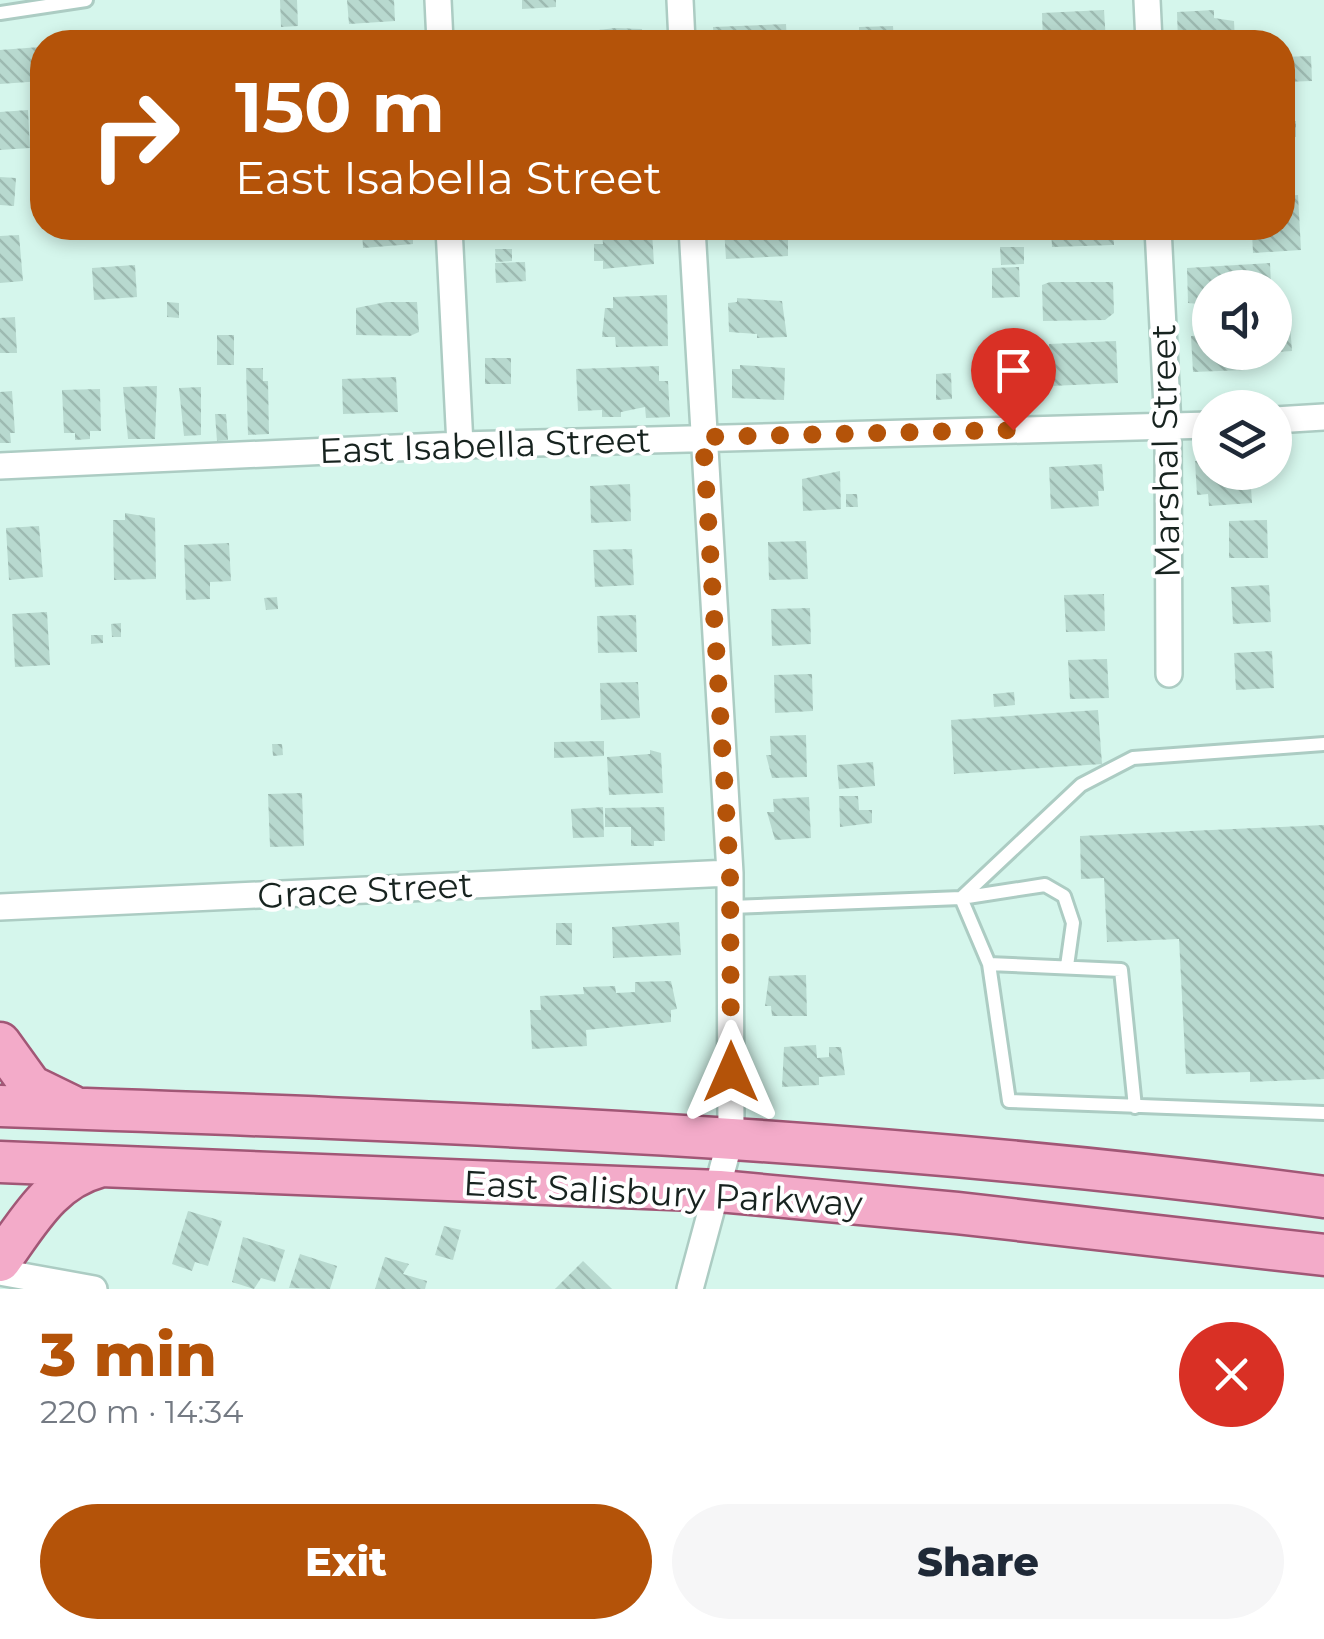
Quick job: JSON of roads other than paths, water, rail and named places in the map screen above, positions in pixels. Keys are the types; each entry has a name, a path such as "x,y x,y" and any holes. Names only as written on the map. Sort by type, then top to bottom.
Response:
{"main road":[{"path":"0,1043 32,1086 80,1109"},
{"name":"East Salisbury Parkway","path":"0,1106 732,1137 1156,1176 1324,1197"},
{"name":"East Salisbury Parkway","path":"0,1162 719,1191 1324,1255"},
{"path":"0,1262 61,1182 107,1165"}],"street":[{"path":"438,0 439,30"},
{"path":"680,0 681,30"},
{"path":"1147,0 1148,30"},
{"path":"450,240 460,445"},
{"path":"690,1289 732,1137 730,873 693,240"},
{"name":"Marshal Street","path":"1159,240 1168,427 1169,674"},
{"path":"1292,419 1324,417"},
{"name":"East Isabella Street","path":"0,466 460,445 1192,425"},
{"name":"Grace Street","path":"0,907 730,873"},
{"path":"0,1272 94,1289"}],"lane":[{"path":"0,13 86,0"},
{"path":"961,898 1081,785 1133,758 1324,744"},
{"path":"731,907 961,898 1045,885 1064,896 1073,923 1067,966"},
{"path":"961,898 988,964 1008,1101 1168,1104 1324,1113"},
{"path":"988,964 1121,970 1135,1106"}]}
